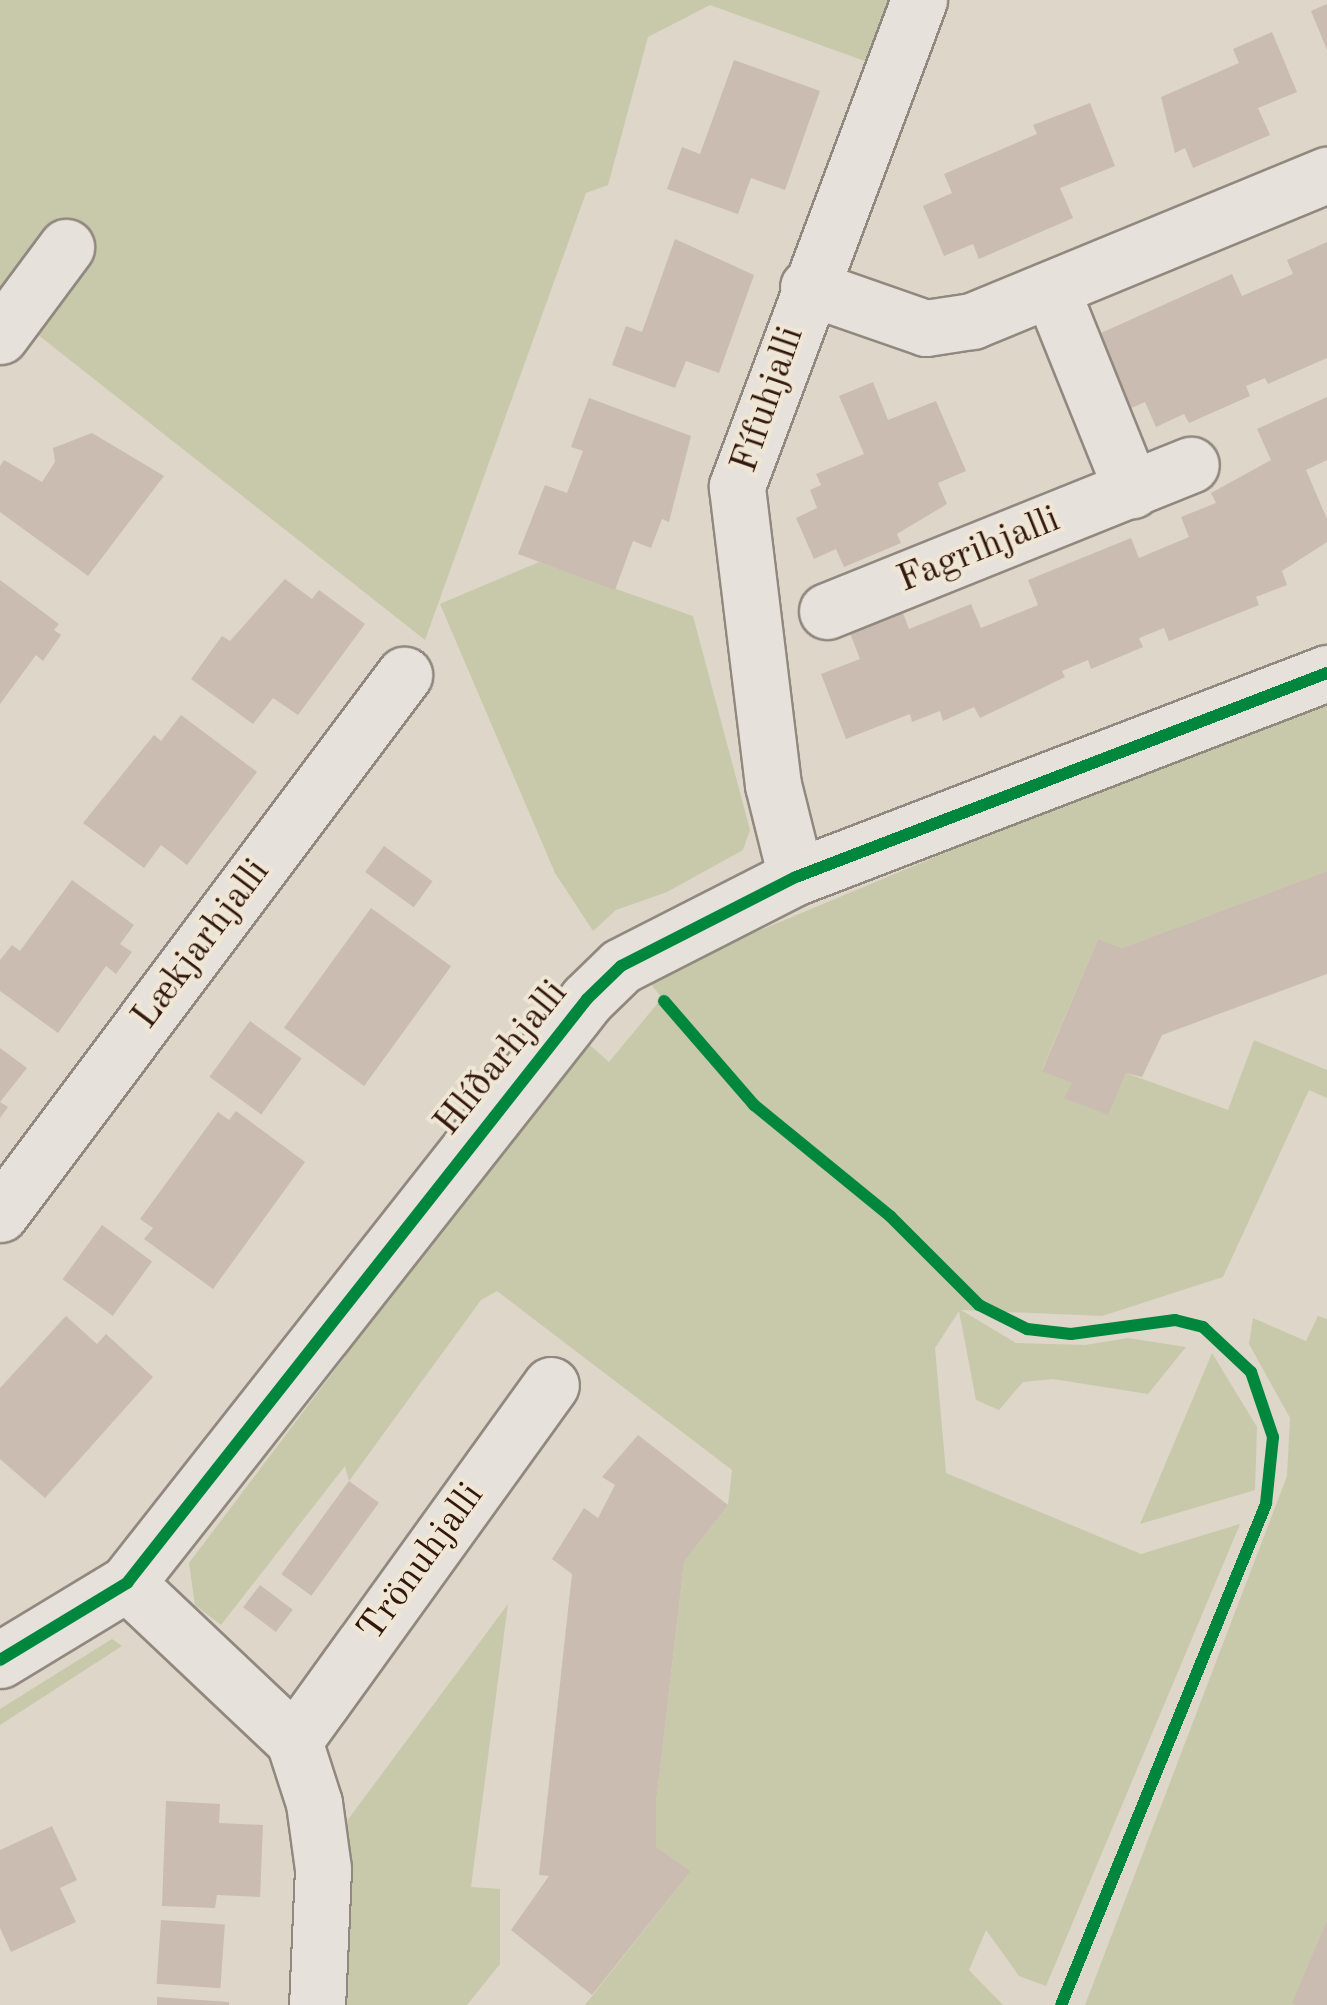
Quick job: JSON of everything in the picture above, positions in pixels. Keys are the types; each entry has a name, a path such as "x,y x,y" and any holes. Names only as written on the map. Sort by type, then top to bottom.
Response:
{"street":[{"name":"Fífuhjalli","path":"796,877 773,785 737,486 919,0"},
{"path":"808,288 926,328 972,321 1327,175"},
{"path":"0,336 66,247"},
{"path":"1051,289 1132,490"},
{"name":"Fagrihjalli","path":"827,611 1191,464"},
{"name":"Hlíðarhjalli","path":"0,1660 127,1583 587,999 649,950 796,877 1327,673"},
{"name":"Lækjarhjalli","path":"0,1214 404,675"},
{"name":"Trönuhjalli","path":"294,1741 550,1385"},
{"path":"127,1583 294,1741 314,1802 323,1869 317,2005"}],"green space":[{"path":"0,0 896,0 873,64 710,5 648,37 608,185 586,193 425,640 4,308 0,313"},
{"path":"539,562 693,616 750,830 743,850 667,892 616,910 593,931 555,873 440,604"},
{"path":"1327,693 1327,871 1122,948 1098,939 1042,1070 1072,1083 1065,1098 1107,1114 1126,1073 1228,1110 1254,1040 1327,1070 1327,1098 1309,1090 1223,1277 1102,1316 961,1310 1016,1343 1085,1345 1128,1338 1186,1347 1148,1394 1053,1379 1023,1382 999,1410 976,1400 959,1311 935,1348 946,1473 1141,1554 1240,1524 1046,1986 1019,1976 986,1930 969,1970 1003,2005 585,2005 691,1871 656,1847 656,1804 684,1562 728,1505 732,1470 497,1291 481,1300 349,1481 345,1466 221,1625 195,1605 189,1563 584,1040 609,1062 662,998 646,978"},
{"path":"1318,1316 1327,1319 1327,1921 1296,2005 1085,2005 1287,1476 1290,1418 1249,1344 1253,1318 1306,1341"},
{"path":"1212,1353 1257,1427 1255,1490 1140,1524"},
{"path":"508,1604 471,1887 500,1889 500,1964 467,2005 337,2005 344,1825"},
{"path":"112,1639 122,1646 0,1725 0,1709"}],"building":[{"path":"1327,4 1327,50 1311,11"},
{"path":"1272,32 1297,92 1258,108 1270,135 1193,168 1185,148 1175,153 1161,97 1239,63 1233,49"},
{"path":"734,60 820,91 785,190 751,178 738,214 667,189 682,147 700,154"},
{"path":"1090,103 1115,166 1060,188 1073,218 979,259 973,244 944,256 923,206 952,193 944,174 1037,134 1033,125"},
{"path":"675,239 754,275 719,373 686,361 675,388 612,365 626,326 642,332"},
{"path":"1327,242 1327,358 1268,384 1265,378 1246,386 1250,396 1189,423 1184,414 1156,427 1145,402 1122,412 1090,338 1232,274 1242,296 1293,274 1287,260"},
{"path":"873,382 888,420 936,401 966,471 938,483 947,504 897,534 901,543 844,567 836,549 814,559 796,518 817,508 810,490 821,485 816,474 864,454 839,396"},
{"path":"1327,397 1327,460 1306,470 1327,519 1327,542 1282,571 1287,585 1256,597 1259,605 1169,641 1164,628 1139,638 1143,647 1091,669 1088,660 1062,671 1065,677 980,718 974,707 943,721 940,711 912,722 910,714 846,739 821,674 860,659 850,633 903,613 909,629 971,604 981,628 1038,605 1028,580 1131,538 1139,558 1189,537 1181,517 1216,503 1211,493 1271,460 1257,429"},
{"path":"589,398 691,436 669,522 662,519 651,548 633,541 615,590 518,554 545,485 567,493 583,451 571,447"},
{"path":"92,433 164,476 88,576 0,512 0,466 4,460 42,482 55,462 53,448"},
{"path":"285,579 312,599 319,590 365,624 298,715 273,698 253,724 191,679 222,636 230,641"},
{"path":"0,580 59,624 54,630 61,635 43,661 36,655 0,704"},
{"path":"181,715 257,772 187,865 161,845 144,868 83,823 154,735 161,741"},
{"path":"384,846 433,881 414,907 365,872"},
{"path":"1327,871 1327,974 1162,1035 1142,1077 1126,1073 1108,1115 1064,1098 1072,1083 1042,1071 1098,939 1122,948"},
{"path":"72,880 134,925 120,944 132,952 116,974 106,966 58,1033 0,991 0,960 12,945 20,951"},
{"path":"371,908 451,966 364,1086 284,1028"},
{"path":"250,1021 302,1059 261,1114 209,1077"},
{"path":"0,1048 27,1068 0,1102"},
{"path":"0,1102 8,1107 0,1118"},
{"path":"236,1111 305,1162 213,1289 144,1239 153,1228 140,1219 218,1112 229,1120"},
{"path":"102,1225 152,1261 113,1316 63,1279"},
{"path":"66,1316 97,1344 106,1334 153,1377 45,1498 0,1459 0,1388"},
{"path":"638,1435 728,1505 684,1562 656,1804 656,1847 691,1871 592,1995 511,1930 549,1876 539,1875 572,1574 552,1559 584,1508 598,1518 615,1485 602,1477"},
{"path":"349,1481 379,1503 311,1596 281,1574"},
{"path":"260,1585 293,1610 276,1632 243,1607"},
{"path":"166,1801 220,1804 219,1823 263,1825 260,1897 217,1895 215,1908 162,1906"},
{"path":"52,1826 77,1880 60,1888 76,1922 11,1952 0,1928 0,1850"},
{"path":"161,1920 225,1924 220,1988 157,1984"},
{"path":"1327,1921 1327,2005 1296,2005 1292,2003"},
{"path":"157,1997 229,2002 229,2005 157,2005"}],"cycle path":[{"path":"0,1660 127,1583 587,999 621,966 796,877 1327,673"},
{"path":"664,1001 754,1105 890,1216 979,1305 1027,1329 1071,1334 1175,1320 1203,1327 1251,1372 1273,1437 1266,1504 1061,2005"}]}
